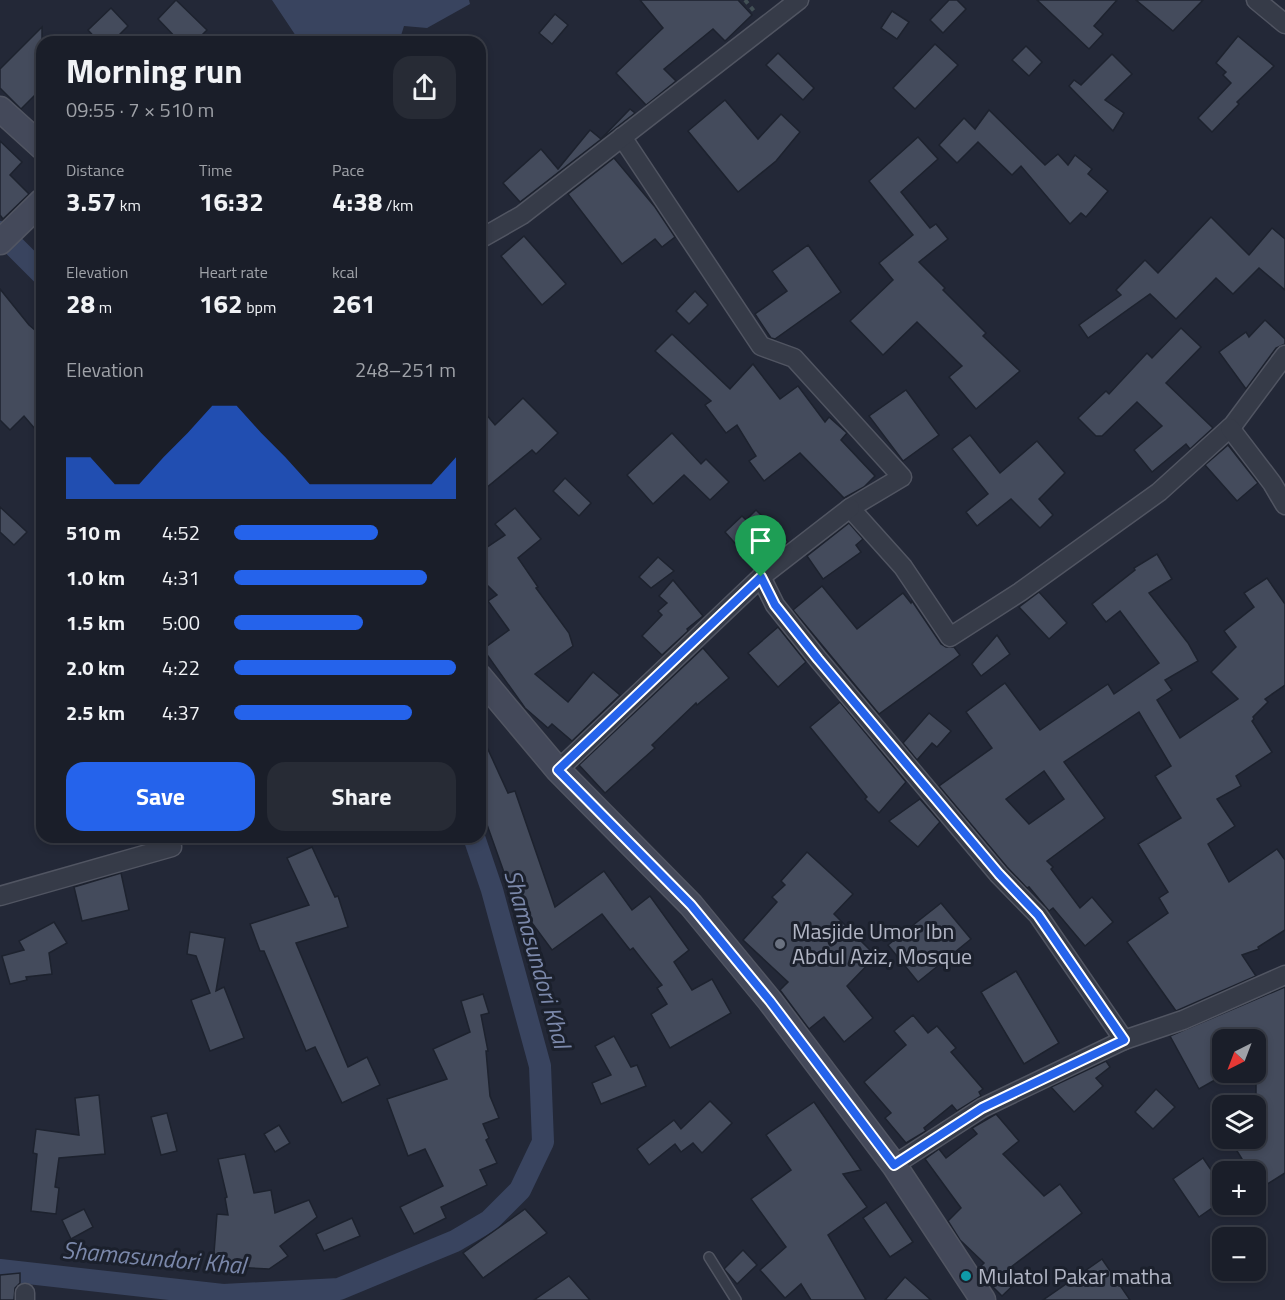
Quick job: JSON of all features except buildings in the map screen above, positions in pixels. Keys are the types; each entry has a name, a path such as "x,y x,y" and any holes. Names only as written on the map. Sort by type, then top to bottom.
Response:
{"street":[{"path":"486,236 522,215 799,0"},
{"path":"1256,0 1285,24"},
{"path":"0,109 36,142"},
{"path":"558,770 761,577 850,508 902,477 794,358 761,346 622,137"},
{"path":"5,238 36,207"},
{"path":"850,508 903,567 950,637 1020,592 1159,492 1230,428 1285,355"},
{"path":"1230,428 1272,483 1285,505"},
{"path":"761,577 775,605 818,659 999,874 1038,915 1124,1040"},
{"path":"486,684 558,770 691,905 770,1001 894,1165 983,1300"},
{"path":"0,896 172,847"},
{"path":"894,1165 982,1108 1124,1040 1183,1020 1285,975"}],"lane":[{"path":"708,1257 736,1300"}],"water":[{"path":"272,0 469,0 470,4 427,28 404,26 401,36 296,36"}],"waterway":[{"name":"Shamasundori Khal","path":"0,232 36,268"},
{"name":"Shamasundori Khal","path":"0,1270 223,1295 339,1289 455,1241 489,1221 520,1190 543,1142 540,1066 492,890 476,843"}],"place":[{"name":"Masjide Umor Ibn Abdul Aziz, Mosque","path":"780,944"},
{"name":"Mulatol Pakar matha","path":"966,1276"}],"route":[{"path":"761,577 775,605 818,659 999,874 1038,915 1124,1040 982,1108 894,1165 770,1001 691,905 558,770 761,577"}]}
